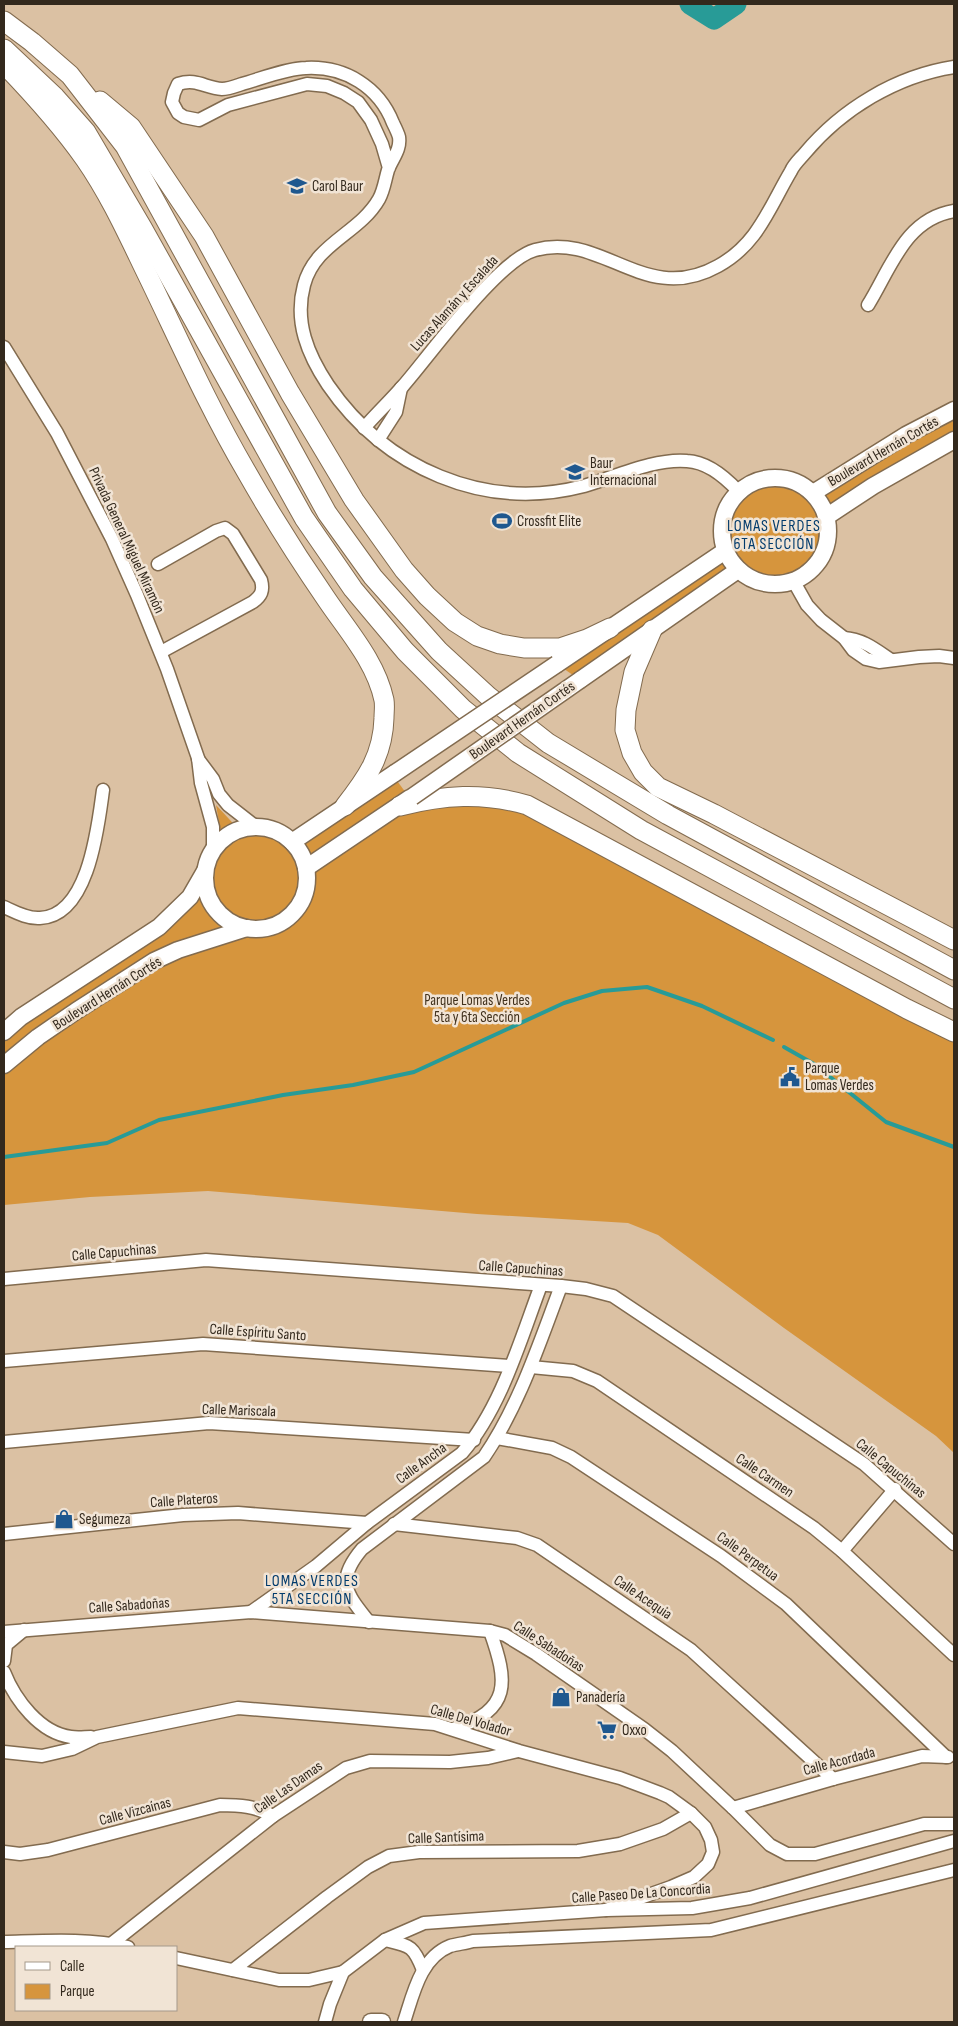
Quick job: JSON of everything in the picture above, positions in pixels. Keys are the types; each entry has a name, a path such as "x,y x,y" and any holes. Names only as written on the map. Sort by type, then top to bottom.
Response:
{"highway":[{"path":"4,21 32,42 131,128 204,236 290,392 354,500 404,570 427,596 455,622 477,636 524,648 560,648 587,639 610,628"},
{"path":"4,49 55,96 86,132 143,229 250,424 314,534 353,589 405,651 456,702 518,753 641,830 954,999"},
{"path":"4,64 48,111 85,160 109,199 245,470 292,548 360,646 375,673 385,702 381,743 375,763 365,781 344,806"},
{"path":"70,75 125,146 328,513 373,576 439,651 488,696 548,743 668,815 954,970"},
{"path":"652,630 634,672 626,710 625,730 632,753 643,772 658,787 714,814 954,940"},
{"path":"406,801 474,796 508,800 526,805 907,1009 954,1032"}],"main road":[{"name":"Boulevard Hernán Cortés","path":"813,493 906,435 954,410"},
{"name":"Boulevard Hernán Cortés","path":"826,517 873,486 954,440"},
{"path":"776,477 796,482 813,493 821,504 826,517 828,536 823,555 811,571 794,582 780,585 764,584 750,579 738,570 725,551 721,530 725,509 738,492 755,480 776,477"},
{"name":"Boulevard Hernán Cortés","path":"292,842 725,551"},
{"name":"Boulevard Hernán Cortés","path":"306,868 406,801 738,570"},
{"path":"255,826 269,828 281,833 292,842 301,854 306,868 305,893 300,904 292,914 283,921 260,929 248,928 226,920 211,903 207,893 205,870 213,849 220,840 242,828 255,826"},
{"name":"Boulevard Hernán Cortés","path":"4,1032 20,1017 159,927 190,897 205,870"},
{"name":"Boulevard Hernán Cortés","path":"4,1065 68,1016 154,961 178,950 248,928"},
{"path":"372,2022 382,2022"}],"street":[{"path":"388,168 382,144 371,120 358,102 344,93 327,86 307,84 228,105 199,120 184,118 178,113 172,102 174,93 178,84 188,81 223,89 304,68 331,69 356,78 372,90 387,108 399,137 397,153 388,168 379,199 370,211 327,247 308,271 300,300 301,323 305,344 315,364 340,401 364,428 411,464 450,481 498,491 557,491 582,486 650,466 688,460 712,469 723,476 738,492"},
{"name":"Lucas Alamán y Escalada","path":"364,428 402,388 486,288 509,264 534,250 563,246 591,252 626,268 656,278 685,279 718,267 746,246 766,219 792,169 818,138 848,111 882,91 920,76 954,68"},
{"path":"868,306 900,247 920,225 954,211"},
{"name":"Privada General Miguel Miramón","path":"4,347 56,433 112,540 161,652 198,758 200,783 213,827 213,849"},
{"name":"Lucas Alamán y Escalada","path":"378,440 396,412 402,388"},
{"path":"158,564 216,531 226,528 233,534 261,580 263,588 260,596 253,602 161,652"},
{"path":"794,582 807,606 844,638 866,644 891,660 932,656 954,658"},
{"name":"Privada General Miguel Miramón","path":"198,758 213,779 219,794 237,814 255,826"},
{"path":"4,907 32,918 42,918 66,907 82,881 92,856 103,790"},
{"path":"206,800 219,794"},
{"name":"Calle Capuchinas","path":"4,1279 206,1260 561,1286 586,1289 613,1296 864,1464 954,1544"},
{"name":"Calle Ancha","path":"251,1612 316,1566 367,1523 462,1453 474,1440 495,1405 542,1285"},
{"path":"369,1622 349,1597 346,1579 350,1563 362,1549 484,1457 497,1438 531,1367 561,1286"},
{"name":"Calle Espíritu Santo","path":"4,1361 203,1344 510,1366"},
{"name":"Calle Carmen","path":"531,1367 573,1371 597,1380 814,1528 842,1551 954,1655"},
{"name":"Calle Mariscala","path":"4,1442 209,1423 474,1440"},
{"name":"Calle Perpetua","path":"497,1438 552,1448 571,1457 721,1556 786,1604 950,1758"},
{"path":"842,1551 894,1489"},
{"name":"Calle Plateros","path":"4,1534 146,1518 238,1513 367,1523"},
{"name":"Calle Acequia","path":"394,1524 517,1538 536,1545 691,1650 833,1779"},
{"name":"Calle Sabadoñas","path":"4,1632 251,1612 490,1631 505,1635 536,1654 644,1729 672,1751 770,1845 787,1854 815,1854 892,1831 924,1824 954,1824"},
{"path":"4,1661 6,1645 24,1630"},
{"path":"453,1729 479,1718 493,1707 501,1693 503,1675 500,1658 490,1631"},
{"path":"4,1672 10,1687 24,1706 46,1728 71,1737 97,1737"},
{"name":"Calle Del Volador","path":"4,1752 42,1756 72,1748 97,1737 238,1708 392,1719 435,1724 519,1751 620,1778 669,1797 691,1812 705,1827 712,1840 713,1852 708,1864 694,1877 606,1910"},
{"name":"Calle Las Damas","path":"112,1944 273,1816 346,1768 370,1761 450,1762 488,1758 519,1751"},
{"name":"Calle Acordada","path":"733,1808 922,1756 950,1758"},
{"name":"Calle Vizcaínas","path":"4,1852 20,1854 48,1850 220,1806 243,1805 259,1808 273,1816"},
{"name":"Calle Santísima","path":"233,1970 327,1896 368,1867 389,1856 419,1852 578,1851 620,1844 663,1829 691,1812"},
{"name":"Calle Paseo De La Concordia","path":"343,1972 386,1940 424,1923 606,1910 692,1908 750,1898 954,1841"},
{"path":"404,2022 423,1970 435,1956 449,1946 473,1941 711,1930 954,1870"},
{"path":"4,1942 58,1940 123,1946"},
{"path":"386,1940 407,1945 414,1951 423,1970"},
{"path":"178,1958 279,1980 309,1980 343,1972"},
{"path":"325,2022 343,1972"}],"green space":[{"path":"954,410 954,440 827,516 815,493"},
{"path":"775,480 794,484 811,495 822,512 826,531 822,550 811,567 794,578 775,582 756,578 739,567 728,550 724,531 728,512 739,495 756,484"},
{"path":"724,552 736,571 580,680 557,664"},
{"path":"395,778 406,793 304,862 293,844"},
{"name":"Parque Lomas Verdes 5ta y 6ta Sección","path":"507,800 954,1032 954,1453 936,1436 784,1328 658,1235 628,1223 477,1214 208,1191 90,1197 4,1205 4,1041 26,1023 121,960 204,876 206,893 216,913 235,928 131,975 248,932 274,928 284,923 293,916 304,896 306,870 400,807"},
{"path":"216,805 243,834 272,836 289,847 297,858 301,880 300,892 287,914 272,923 255,925 239,922 225,913 214,901 209,884 211,865 223,845"}],"waterway":[{"path":"690,4 714,19 736,4"},
{"path":"4,1157 107,1143 159,1120 283,1095 353,1085 414,1072 564,1003 602,991 647,987 702,1006 773,1040"},
{"path":"784,1047 814,1064 886,1122 954,1147"}],"place":[{"name":"Carol Baur","path":"297,186"},
{"name":"Baur Internacional","path":"575,472"},
{"name":"Crossfit Elite","path":"502,521"},
{"name":"Parque Lomas Verdes","path":"790,1077"},
{"name":"Segumeza","path":"64,1519"},
{"name":"Panadería","path":"561,1697"},
{"name":"Oxxo","path":"607,1730"}],"district":[{"name":"LOMAS VERDES 6TA SECCIÓN","path":"774,534"},
{"name":"LOMAS VERDES 5TA SECCIÓN","path":"312,1589"}]}
